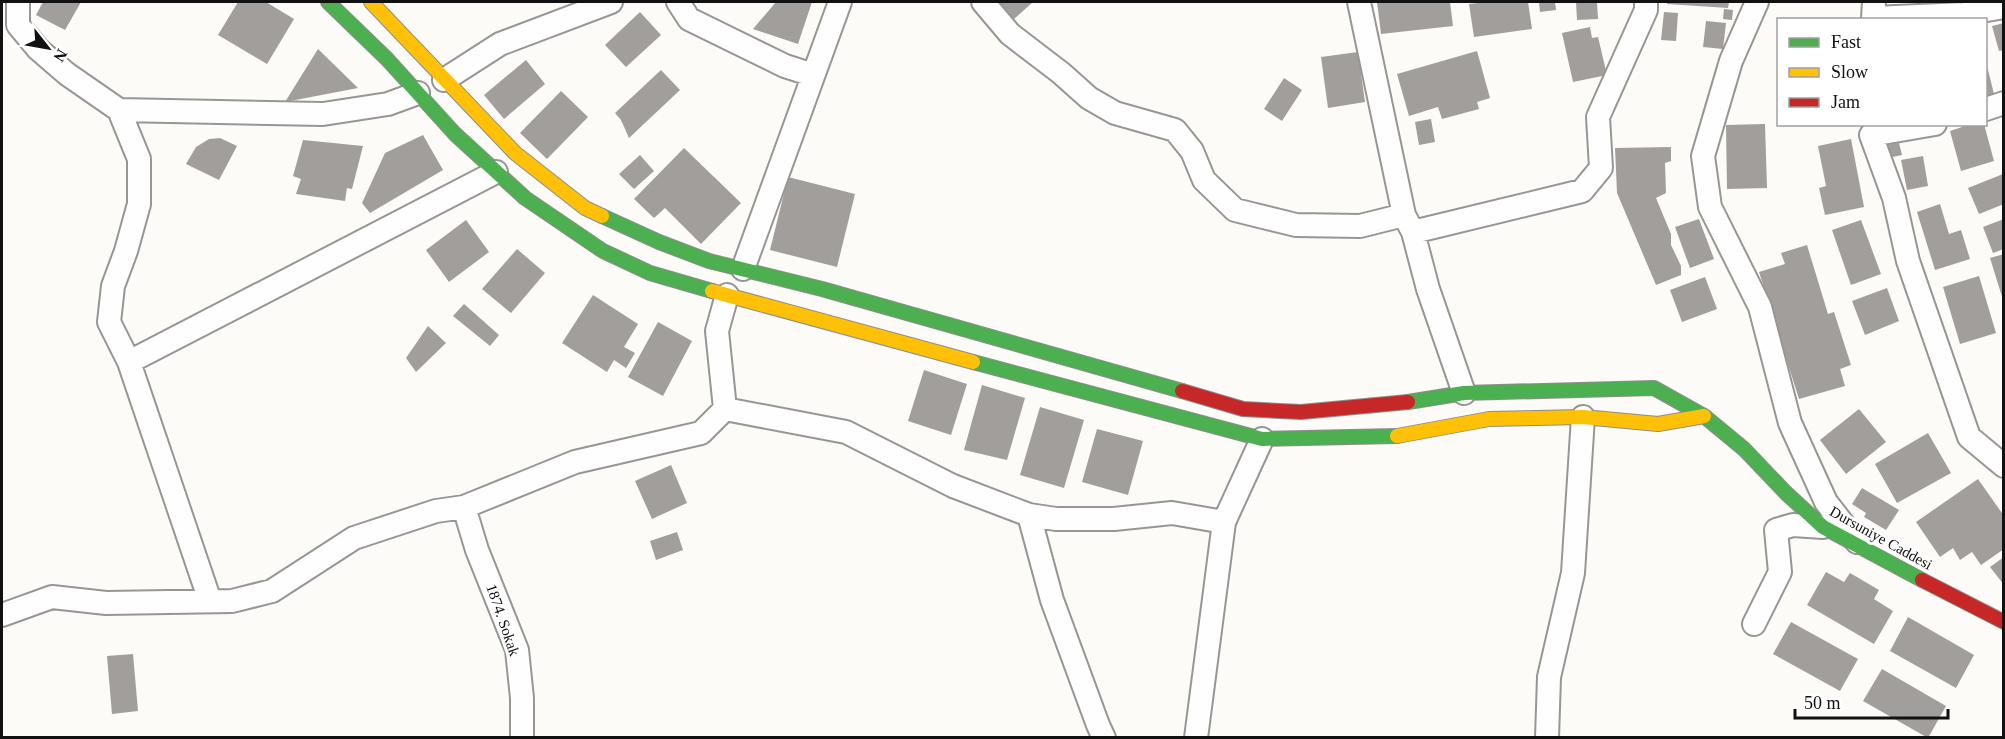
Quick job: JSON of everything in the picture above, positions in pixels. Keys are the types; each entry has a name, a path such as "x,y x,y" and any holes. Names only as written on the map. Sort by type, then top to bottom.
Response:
{"street":[{"path":"18,2 18,25 38,49 67,74 119,110 139,159 139,204 126,251 113,286 110,322 129,362 210,601"},
{"path":"328,2 387,59 455,134 525,198 603,251 650,273 1262,439 1397,436 1489,418 1583,417 1659,424 1704,416"},
{"name":"Dursuniye Caddesi","path":"370,2 515,153 585,208 659,242 709,261 822,288 1242,409 1301,412 1400,403 1464,393 1654,388 1704,416 1744,449 1786,493 1823,527 2004,622"},
{"path":"444,80 500,44 611,2"},
{"path":"678,2 689,20 785,66 813,75"},
{"path":"743,269 840,2"},
{"path":"983,2 1010,34 1089,98 1116,113 1175,130 1192,151 1204,180 1235,210 1296,225 1360,226 1409,224 1582,191 1601,168 1598,117 1646,9 1646,2"},
{"path":"1359,2 1409,224 1428,289 1464,393"},
{"path":"1757,2 1731,61 1703,156 1710,207 1760,307 1790,423 1826,502 1864,550"},
{"path":"1874,2 1873,18 1964,14 2004,7"},
{"path":"119,110 323,114 388,104 418,93"},
{"path":"1923,126 1871,135 1894,198 1908,261 1969,437 2004,466"},
{"path":"129,362 496,172"},
{"path":"725,409 717,332 727,295"},
{"path":"2,615 52,597 106,603 232,601 272,591 354,538 436,511 464,507 574,462 701,433 725,409"},
{"path":"725,409 846,432 953,486 1029,515 1056,519 1114,519 1172,513 1224,522"},
{"path":"1547,738 1549,677 1573,573 1583,417"},
{"path":"1196,738 1224,522 1262,439"},
{"name":"1874. Sokak","path":"464,507 477,550 517,650 526,736"},
{"path":"1029,515 1052,600 1104,738"},
{"path":"1754,624 1780,572 1776,530 1794,525 1823,527"}],"building":[{"path":"43,2 81,2 65,30 36,15"},
{"path":"238,2 266,2 294,19 267,64 218,35"},
{"path":"776,2 812,2 798,44 753,29"},
{"path":"1000,2 1033,2 1014,19"},
{"path":"1377,2 1450,2 1453,26 1381,34"},
{"path":"1528,2 1532,29 1474,37 1469,4"},
{"path":"1539,2 1555,2 1556,10 1540,12"},
{"path":"1576,2 1597,2 1598,19 1577,20"},
{"path":"1667,2 1729,2 1728,8 1667,4"},
{"path":"1724,9 1733,10 1732,20 1723,19"},
{"path":"640,12 661,35 626,67 605,45"},
{"path":"1664,12 1678,13 1676,41 1661,40"},
{"path":"1706,21 1726,23 1723,49 1703,47"},
{"path":"2004,23 2004,50 1999,51 1992,26"},
{"path":"1590,27 1592,38 1598,37 1607,75 1573,82 1562,33"},
{"path":"318,49 358,88 285,102"},
{"path":"1477,51 1490,98 1477,102 1479,109 1442,119 1438,107 1409,116 1397,74"},
{"path":"1358,52 1365,102 1328,108 1321,57"},
{"path":"526,60 545,84 504,119 484,95"},
{"path":"1987,66 1994,94 1987,96"},
{"path":"661,70 680,90 629,138 621,120 615,113"},
{"path":"1284,78 1302,90 1282,121 1264,109"},
{"path":"561,91 588,117 547,159 520,133"},
{"path":"1431,119 1435,142 1419,145 1415,122"},
{"path":"1765,124 1767,188 1727,189 1726,125"},
{"path":"1965,126 1985,126 1994,161 1961,171 1950,131"},
{"path":"423,135 443,170 370,213 362,203 385,153"},
{"path":"220,138 237,146 219,180 186,164 196,147 209,139"},
{"path":"1851,139 1864,207 1825,215 1819,188 1826,186 1818,146"},
{"path":"303,140 363,146 352,189 347,188 345,201 296,194 301,179 293,176"},
{"path":"1899,143 1902,155 1883,159 1881,146"},
{"path":"1671,147 1671,161 1665,163 1666,193 1656,198 1671,234 1671,245 1681,266 1681,275 1656,285 1617,193 1615,148"},
{"path":"684,148 741,203 701,244 665,208 654,218 634,199"},
{"path":"640,155 654,171 634,189 619,174"},
{"path":"1923,156 1928,186 1907,190 1901,160"},
{"path":"2003,174 2004,204 1979,214 1968,188"},
{"path":"788,177 855,194 837,267 770,250"},
{"path":"1940,204 1949,234 1961,230 1970,259 1935,270 1917,212"},
{"path":"1699,219 1714,259 1690,268 1675,227"},
{"path":"2004,219 2004,249 1993,253 1983,227"},
{"path":"466,220 489,252 449,282 426,250"},
{"path":"1861,220 1881,274 1851,285 1832,230"},
{"path":"1807,245 1828,314 1834,312 1851,365 1840,369 1845,386 1799,399 1759,272 1785,264 1781,253"},
{"path":"517,249 545,273 511,313 482,289"},
{"path":"2004,254 2004,300 2003,300 1990,258"},
{"path":"1979,276 1996,333 1960,344 1943,287"},
{"path":"1705,277 1717,309 1682,322 1670,290"},
{"path":"1887,288 1899,321 1865,335 1852,301"},
{"path":"593,295 638,324 624,347 635,353 626,368 614,360 607,372 562,343"},
{"path":"464,304 499,335 490,346 453,316"},
{"path":"658,322 692,341 663,396 628,377"},
{"path":"428,326 446,343 416,372 406,358"},
{"path":"924,370 967,384 951,435 908,421"},
{"path":"982,385 1025,398 1007,460 964,450"},
{"path":"1040,407 1084,420 1064,488 1020,475"},
{"path":"1859,409 1886,442 1846,474 1820,440"},
{"path":"1097,429 1143,441 1128,495 1082,482"},
{"path":"1928,433 1951,473 1897,503 1875,464"},
{"path":"671,465 687,503 652,519 635,481"},
{"path":"1978,479 2004,516 2004,549 1981,565 1972,552 1960,560 1953,548 1940,557 1916,522"},
{"path":"1862,488 1899,510 1886,530 1864,517 1866,513 1852,504"},
{"path":"677,532 683,550 656,560 650,541"},
{"path":"2004,557 2004,585 1990,567"},
{"path":"1826,572 1844,582 1850,573 1879,590 1874,599 1893,611 1874,644 1807,605"},
{"path":"1908,617 1974,655 1956,688 1890,651"},
{"path":"1791,622 1858,659 1840,691 1773,654"},
{"path":"133,654 138,711 112,714 107,656"},
{"path":"1882,669 1946,706 1928,738 1863,701"}],"traffic: fast":[{"path":"328,2 387,59 455,134 525,198 603,251 650,273 712,291"},
{"path":"602,216 659,242 709,261 822,289 1182,391"},
{"path":"973,362 1262,439 1397,436"},
{"path":"1408,402 1464,393 1654,388 1704,416 1744,449 1786,493 1823,527 1922,580"}],"traffic: slow":[{"path":"371,2 515,153 585,208 602,216"},
{"path":"712,291 973,362"},
{"path":"1397,436 1489,419 1583,417 1658,424 1704,416"}],"traffic: jam":[{"path":"1182,391 1243,409 1301,412 1408,402"},
{"path":"1922,580 2004,622"}]}
